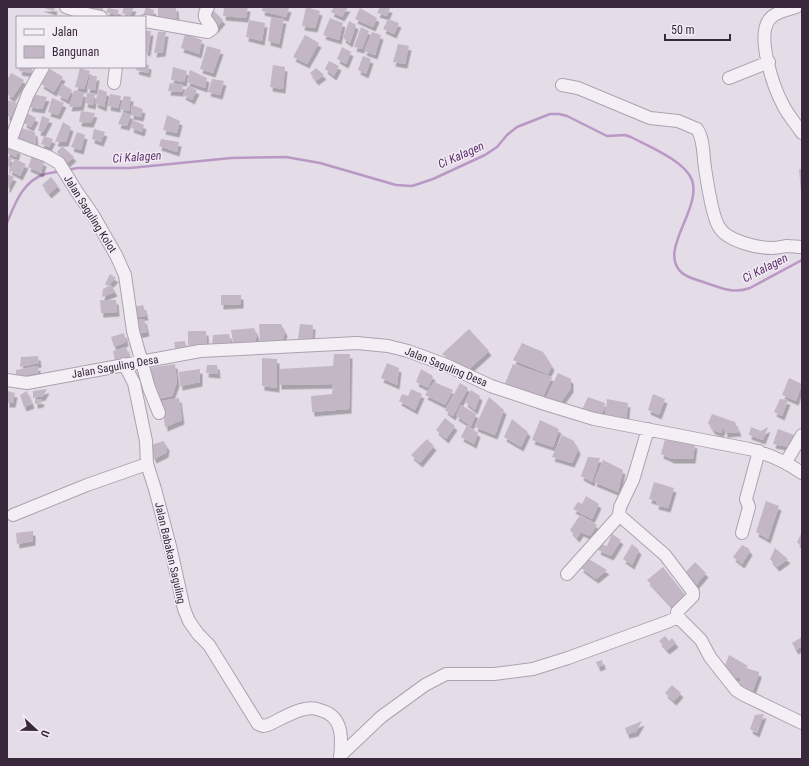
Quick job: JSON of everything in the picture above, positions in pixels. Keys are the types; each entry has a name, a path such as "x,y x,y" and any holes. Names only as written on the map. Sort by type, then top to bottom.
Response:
{"street":[{"path":"66,7 96,16"},
{"path":"146,21 208,32 212,29 204,17 208,7"},
{"path":"796,7 775,14 768,20 764,33 768,62 774,84 783,106 802,133"},
{"path":"729,78 768,62"},
{"path":"9,141 28,94 42,68"},
{"path":"114,83 116,68"},
{"path":"562,85 578,88 617,106 650,118 678,121 697,129 701,138 713,208 719,228 730,237 748,244 770,248 786,246 802,247"},
{"name":"Jalan Saguling Kolot","path":"9,141 47,156 59,163 94,215 125,275 133,331 149,388 159,413"},
{"name":"Jalan Saguling Desa","path":"7,380 27,383 200,351 349,343 388,346 408,351 446,365 491,386 545,404 594,419 759,451 786,462 802,473"},
{"name":"Jalan Babakan Saguling","path":"124,364 134,383 146,441 147,464 171,550 184,609 189,621 198,634 209,645 258,724 263,726 268,725 304,709 313,708 325,711 335,717 339,724 341,735 340,757"},
{"path":"567,574 619,516 618,512 632,480 648,429"},
{"path":"786,462 802,435"},
{"path":"742,533 749,507 746,498 759,451"},
{"path":"13,516 87,485 147,464"},
{"path":"619,516 663,553 694,592 694,596 676,613 678,617 701,640 710,657 738,691 802,723"},
{"path":"340,757 381,717 425,685 446,674 494,674 532,669 568,658 678,617"}],"building":[{"path":"41,7 55,7 54,11"},
{"path":"92,7 103,7 103,14 91,12"},
{"path":"124,7 134,7 130,16 122,13"},
{"path":"146,7 154,10 152,18 143,16"},
{"path":"158,7 176,7 177,21 158,18"},
{"path":"224,7 248,7 246,18 223,16"},
{"path":"263,7 289,8 286,17 262,11"},
{"path":"306,7 320,11 315,28 302,26"},
{"path":"334,7 348,7 342,17 331,12"},
{"path":"380,7 390,8 387,16 377,13"},
{"path":"108,8 119,10 117,15 106,12"},
{"path":"360,8 377,18 373,27 355,19"},
{"path":"213,10 223,20 215,29 207,19"},
{"path":"271,18 284,19 279,44 268,41"},
{"path":"330,18 343,23 339,40 323,35"},
{"path":"388,19 399,23 394,34 383,29"},
{"path":"249,20 265,23 262,41 246,37"},
{"path":"349,21 356,25 350,43 343,38"},
{"path":"361,27 369,31 362,49 354,47"},
{"path":"146,31 151,31 148,52 146,51"},
{"path":"158,32 166,32 163,52 154,53"},
{"path":"372,32 381,35 375,55 364,51"},
{"path":"185,34 202,40 199,54 181,48"},
{"path":"305,35 319,43 307,64 293,57"},
{"path":"398,44 409,46 405,64 393,62"},
{"path":"207,46 221,50 213,73 200,69"},
{"path":"342,47 351,52 346,64 337,59"},
{"path":"363,56 371,59 366,74 358,70"},
{"path":"329,61 339,66 334,76 325,69"},
{"path":"146,64 149,65 148,73 136,70 137,68 146,68"},
{"path":"273,65 285,67 283,89 270,87"},
{"path":"173,67 187,71 184,82 171,80"},
{"path":"20,68 33,68 31,73 19,71"},
{"path":"80,68 90,71 84,89 75,87"},
{"path":"316,68 324,75 316,81 310,73"},
{"path":"50,69 63,77 54,92 41,84"},
{"path":"190,70 207,78 205,88 187,82"},
{"path":"11,73 24,80 12,98 7,94 7,80"},
{"path":"90,76 97,76 95,90 87,89"},
{"path":"212,79 224,81 220,95 208,92"},
{"path":"170,83 183,85 182,92 168,91"},
{"path":"62,84 72,90 67,100 58,95"},
{"path":"188,86 197,90 192,100 183,95"},
{"path":"99,89 107,92 104,107 95,103"},
{"path":"74,90 84,93 81,106 69,107"},
{"path":"87,93 95,94 93,105 85,103"},
{"path":"32,94 47,97 42,109 29,107"},
{"path":"110,94 121,96 118,108 108,106"},
{"path":"124,96 131,97 129,111 120,109"},
{"path":"52,98 64,103 58,115 48,112"},
{"path":"7,100 17,103 11,117 7,116"},
{"path":"132,105 143,109 141,117 131,115"},
{"path":"81,111 95,113 91,123 79,122"},
{"path":"123,112 131,115 127,126 118,124"},
{"path":"27,113 36,118 31,127 24,123"},
{"path":"167,115 180,121 177,133 163,130"},
{"path":"42,116 50,119 43,132 38,131"},
{"path":"133,120 144,125 142,132 131,128"},
{"path":"63,122 71,127 66,142 55,142"},
{"path":"21,128 35,132 36,144 32,145 33,143 16,138"},
{"path":"94,129 105,132 101,142 92,139"},
{"path":"77,132 85,135 81,150 71,147"},
{"path":"44,136 53,139 49,147 41,144"},
{"path":"161,139 179,142 177,152 159,146"},
{"path":"7,144 18,150 16,157 7,153"},
{"path":"62,146 74,157 67,163 57,152"},
{"path":"7,156 12,159 7,170"},
{"path":"32,156 44,162 41,173 28,167"},
{"path":"15,159 26,164 20,176 9,170"},
{"path":"799,169 802,169 802,192 801,192"},
{"path":"7,174 14,177 8,188 7,188"},
{"path":"51,177 58,186 49,194 42,185"},
{"path":"110,274 116,278 108,286 105,284"},
{"path":"111,285 115,292 102,297 103,289"},
{"path":"221,295 241,295 241,304 221,305"},
{"path":"100,300 116,300 117,312 101,313"},
{"path":"143,305 146,316 135,317 134,307"},
{"path":"144,319 147,332 136,334 134,320"},
{"path":"259,324 281,324 285,332 283,339 260,342"},
{"path":"300,324 313,325 312,338 298,339"},
{"path":"254,328 257,335 255,342 233,342 231,330"},
{"path":"469,329 489,351 466,372 442,354"},
{"path":"188,331 206,331 207,347 188,345"},
{"path":"124,333 126,342 114,347 111,337"},
{"path":"229,334 231,341 229,347 212,346 213,335"},
{"path":"185,341 187,351 176,353 174,342"},
{"path":"522,343 543,352 552,366 548,374 513,360"},
{"path":"126,347 129,356 115,362 113,351"},
{"path":"334,354 350,354 349,409 312,412 311,396 332,394 333,384 279,385 279,369 333,366"},
{"path":"38,356 39,363 20,367 21,357"},
{"path":"262,358 277,359 277,388 262,386"},
{"path":"387,363 399,368 397,385 381,378"},
{"path":"175,364 177,382 172,396 157,399 149,368"},
{"path":"513,364 552,377 541,401 504,386"},
{"path":"207,365 217,365 218,374 206,373"},
{"path":"38,366 38,373 16,377 16,370"},
{"path":"200,369 200,382 180,386 179,372"},
{"path":"421,369 433,376 428,388 416,382"},
{"path":"558,373 571,379 571,388 558,406 545,400"},
{"path":"789,378 802,384 796,401 782,395"},
{"path":"434,382 453,390 445,405 425,395"},
{"path":"460,383 468,388 453,416 445,410"},
{"path":"47,389 43,396 33,398 33,391"},
{"path":"411,389 422,394 415,410 399,401 402,394 408,396"},
{"path":"471,390 480,396 475,410 465,402"},
{"path":"7,391 15,393 13,403 7,403"},
{"path":"27,391 32,404 24,407 20,395"},
{"path":"653,394 665,399 659,415 648,410"},
{"path":"489,397 504,410 495,435 475,427"},
{"path":"588,397 605,403 604,410 596,418 581,412"},
{"path":"179,398 182,420 165,427 162,401"},
{"path":"35,399 42,400 41,403 35,404"},
{"path":"607,399 628,403 626,422 605,418"},
{"path":"780,399 788,400 782,416 774,412"},
{"path":"461,405 476,414 471,426 456,416"},
{"path":"712,414 735,422 739,432 725,433 724,426 721,433 713,430 708,423"},
{"path":"445,418 455,426 446,439 436,430"},
{"path":"512,419 528,432 521,447 504,437"},
{"path":"540,420 559,429 553,447 532,440"},
{"path":"467,425 478,433 474,444 461,437"},
{"path":"751,427 761,431 768,427 763,440 749,435"},
{"path":"778,429 794,435 789,447 773,444"},
{"path":"562,435 574,441 578,450 572,463 552,457"},
{"path":"427,439 434,446 420,463 411,455"},
{"path":"665,439 695,444 693,459 672,459 661,454"},
{"path":"163,441 167,446 166,453 154,459 149,446"},
{"path":"588,457 600,458 592,482 581,476"},
{"path":"603,460 623,470 618,492 594,482"},
{"path":"654,482 674,488 668,508 656,505 657,501 649,499"},
{"path":"586,496 599,504 592,519 573,509 578,502 582,504"},
{"path":"766,501 779,506 768,539 756,532"},
{"path":"580,515 597,525 590,536 581,532 577,538 570,530"},
{"path":"33,531 33,541 17,544 16,533"},
{"path":"802,532 802,547 797,542"},
{"path":"612,534 621,540 611,556 598,550 601,544 607,546"},
{"path":"632,544 639,550 632,565 623,559"},
{"path":"742,545 750,551 742,564 733,557"},
{"path":"775,548 788,559 777,567 770,559"},
{"path":"587,558 607,570 596,579 581,568"},
{"path":"695,562 706,573 695,586 683,575"},
{"path":"663,567 686,596 673,608 647,580"},
{"path":"665,636 669,641 672,638 676,643 667,650 659,641"},
{"path":"802,637 802,646 796,650 792,643"},
{"path":"729,655 748,666 746,668 759,672 752,693 739,687 741,678 735,677 733,680 724,668"},
{"path":"602,660 603,665 598,667 596,662"},
{"path":"672,685 681,693 674,701 665,693"},
{"path":"764,714 757,733 750,729 755,715"},
{"path":"642,721 636,732 627,734 625,728"}],"waterway":[{"name":"Ci Kalagen","path":"68,170 77,168 130,168 231,158 286,157 320,163 396,185 412,186 433,179 485,155 497,147 507,135 517,127 550,114 559,114 567,116 607,136 625,135 631,137 674,160 688,173 692,180 693,191 691,204 674,252 675,263 681,272 686,276 728,290 744,290 802,260"},
{"name":"Ci Kalagen","path":"7,223 13,208 25,187 37,177 61,171"}]}
